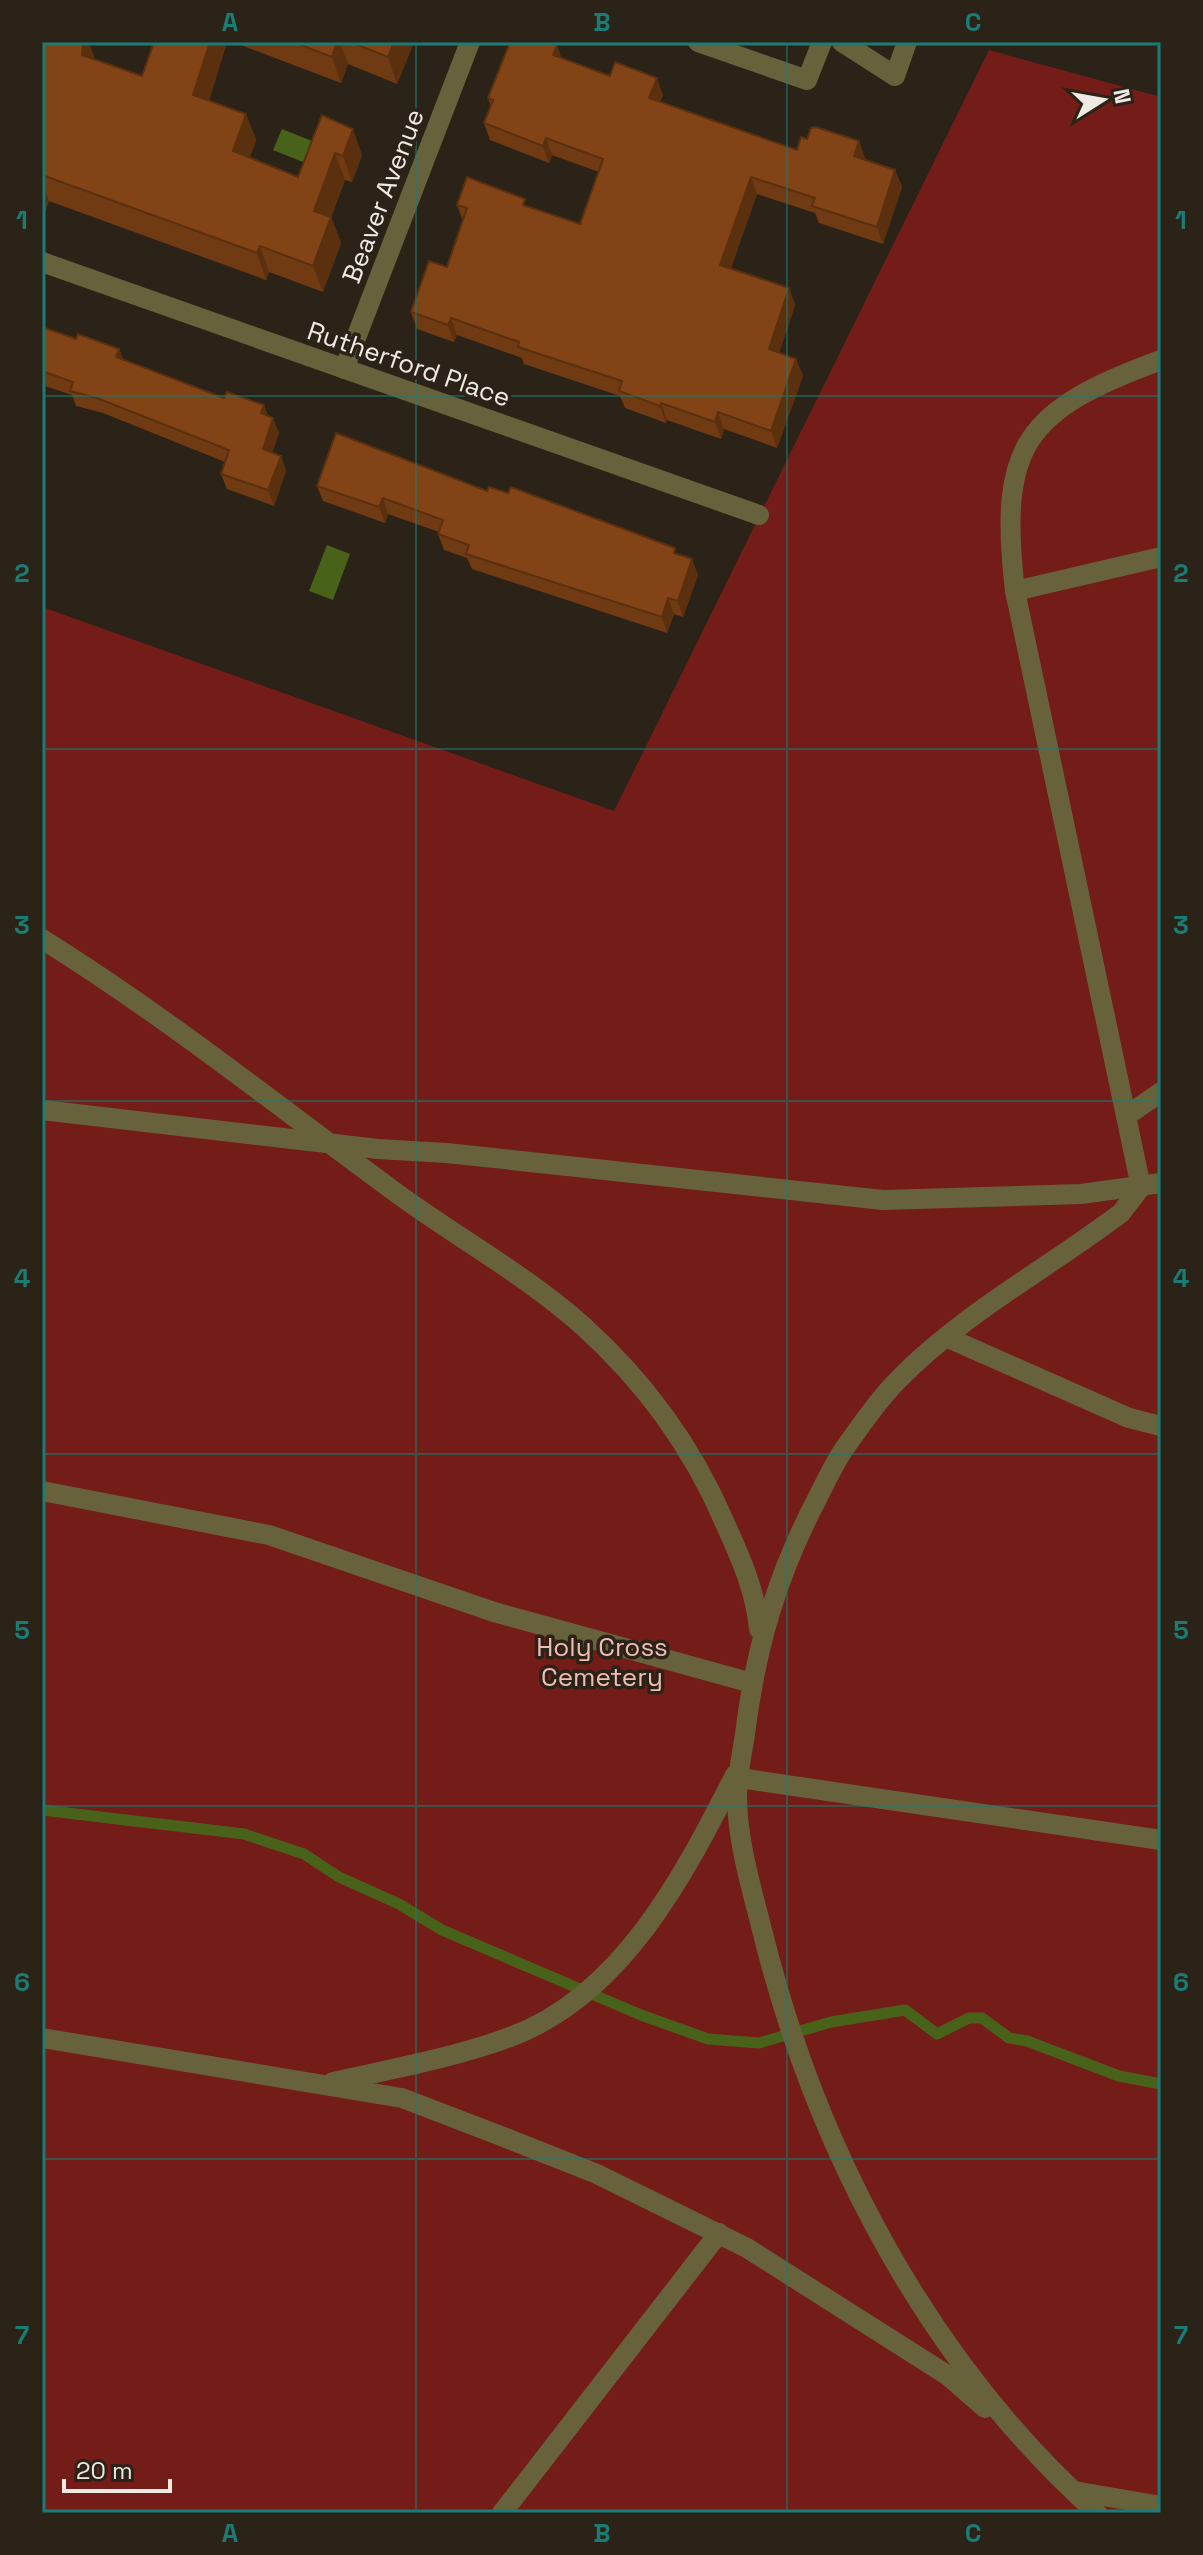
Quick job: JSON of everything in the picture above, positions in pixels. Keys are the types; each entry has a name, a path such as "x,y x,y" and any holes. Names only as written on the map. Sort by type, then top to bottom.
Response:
{"street":[{"name":"Beaver Avenue","path":"344,369 470,42"},
{"path":"698,42 807,80 822,42"},
{"path":"842,42 895,76 907,42"},
{"name":"Rutherford Place","path":"42,262 759,515"},
{"path":"1151,1185 1126,1116 1015,591 1009,501 1020,460 1036,429 1059,407 1099,383 1161,360"},
{"path":"1015,591 1161,557"},
{"path":"42,939 140,1001 581,1325 673,1426 712,1493 756,1596 760,1641"},
{"path":"1126,1116 1161,1092"},
{"path":"42,1110 883,1200 1081,1194 1151,1185"},
{"path":"1010,2428 944,2337 883,2239 837,2154 796,2053 778,1994 745,1861 737,1796 760,1641 792,1546 841,1454 895,1383 946,1337 1121,1213 1151,1185"},
{"path":"946,1337 1129,1418 1161,1426"},
{"path":"42,1491 269,1535 494,1612 752,1683"},
{"path":"740,1770 1161,1840"},
{"path":"325,2083 457,2053 513,2036 565,2006 607,1974 648,1924 699,1845 740,1770"},
{"path":"42,2038 402,2098 597,2174 719,2233 947,2375 1010,2428 1097,2513"},
{"path":"502,2513 719,2233"},
{"path":"1073,2491 1161,2506"}],"green space":[{"name":"Holy Cross Cemetery","path":"989,50 1161,97 1161,2513 42,2513 42,607 614,811"}],"shaded area":[{"path":"282,129 317,143 308,164 273,150"},
{"path":"327,545 350,554 333,600 309,591"}],"building":[{"path":"42,42 83,42 82,55 142,76 154,42 210,42 193,95 246,114 233,151 298,177 322,115 353,129 343,156 335,153 314,211 331,217 313,266 260,246 257,253 42,175"},
{"path":"293,42 337,42 332,57"},
{"path":"350,42 394,42 388,57"},
{"path":"510,42 549,42 557,45 553,55 610,76 615,62 657,78 649,98 797,150 801,137 807,139 811,128 816,127 859,141 854,156 895,170 877,227 812,206 815,198 751,177 720,265 789,288 769,349 796,359 771,431 718,412 715,422 661,403 660,406 619,391 622,381 518,347 519,342 451,318 448,325 411,312 429,261 447,267 467,208 457,205 467,177 525,199 523,205 580,224 603,159 546,138 543,146 484,123 493,100 488,98"},
{"path":"42,327 76,339 78,334 119,349 116,357 224,398 227,392 264,405 261,413 273,418 263,449 281,456 268,490 221,474 229,450 97,398 70,391 73,382 42,371"},
{"path":"336,433 487,491 489,487 508,493 511,487 675,548 674,553 692,559 678,601 668,598 662,617 466,554 469,545 438,534 443,520 383,498 379,507 317,486"}],"waterway":[{"path":"42,1810 244,1834 304,1854 339,1877 399,1904 442,1930 641,2015 708,2039 759,2043 831,2022 905,2010 937,2034 969,2018 982,2018 1009,2038 1027,2041 1119,2076 1161,2084"}]}
